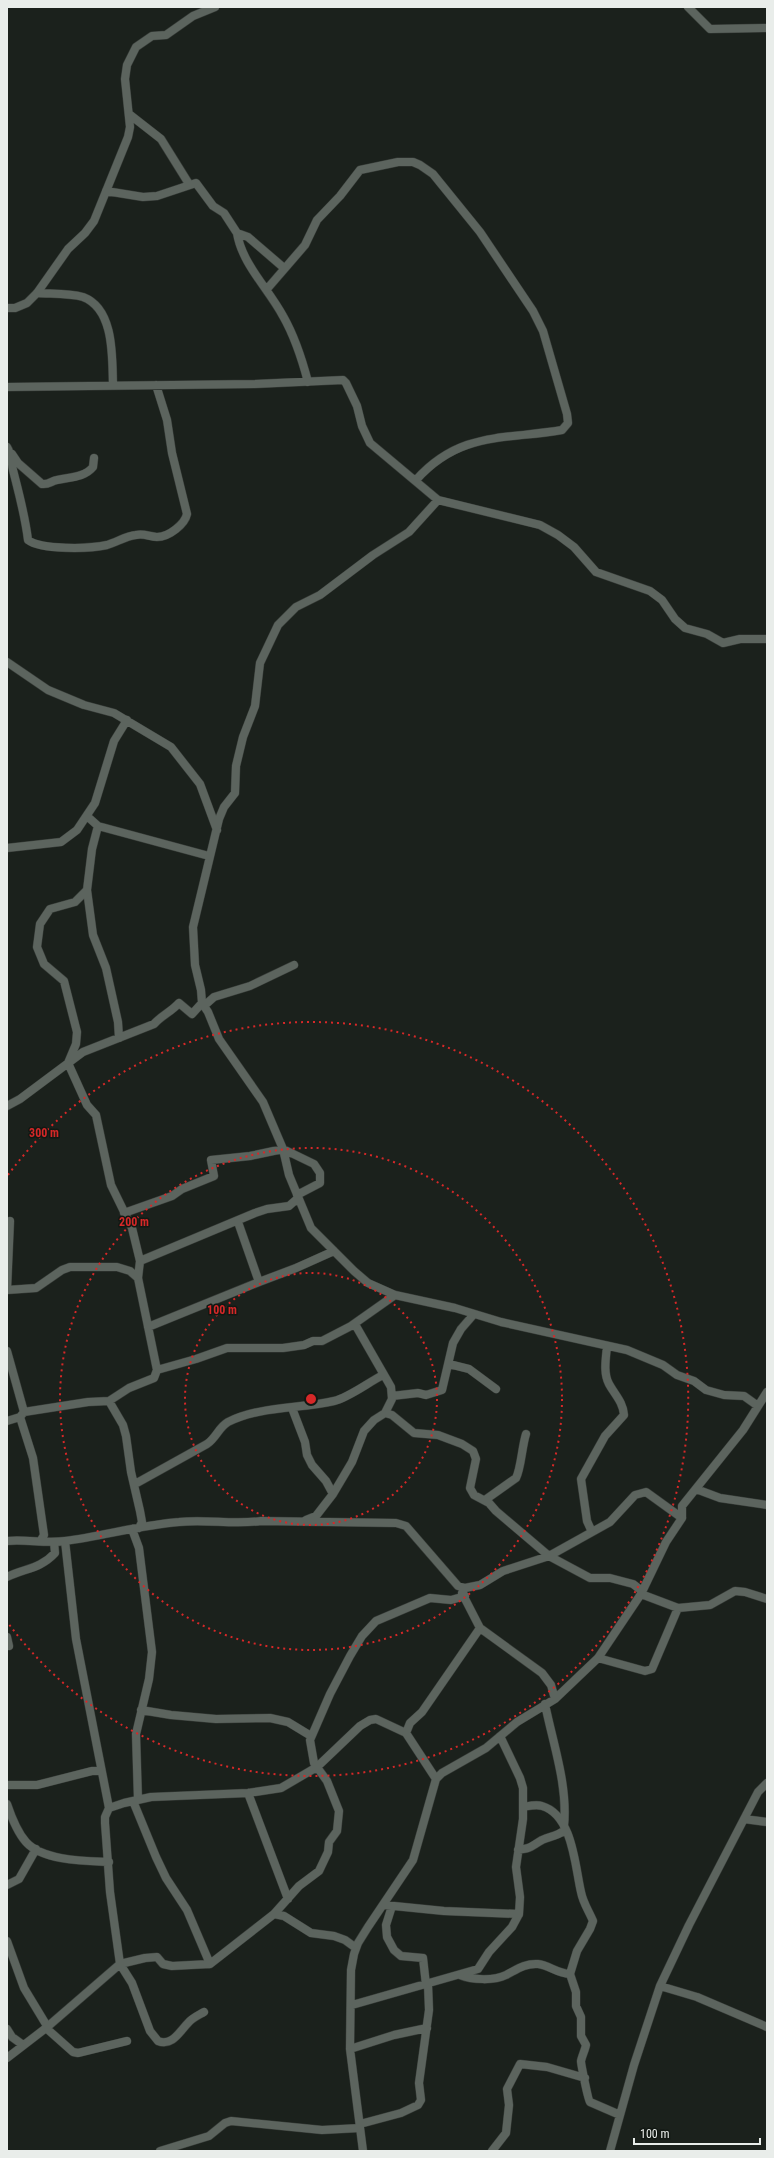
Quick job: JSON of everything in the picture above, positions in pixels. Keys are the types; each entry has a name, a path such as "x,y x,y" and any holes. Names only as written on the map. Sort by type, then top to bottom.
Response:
{"street":[{"path":"7,308 16,308 27,303 37,293 68,249 85,234 94,221 128,137 129,114 125,79 127,65 136,47 152,36 166,35 193,16 215,7"},
{"path":"688,7 710,29 767,28"},
{"path":"129,114 161,139 189,184"},
{"path":"267,289 305,245 317,220 333,204 360,170 387,163 413,162 428,169 480,232 523,295 543,330 567,414 568,423 562,430 486,438 466,444 430,464 416,480"},
{"path":"106,191 143,197 157,196 189,184 198,184 213,206 224,213 237,233 243,254 283,316 300,351 308,382"},
{"path":"237,233 254,241 284,268"},
{"path":"37,293 82,297 92,304 100,313 110,331 113,385"},
{"path":"7,386 156,385 343,380 346,383 357,406 362,426 370,443 438,500 540,525 558,535 574,547 600,574 650,591 667,606 675,619 688,629 707,634 723,643 740,639 767,639"},
{"path":"12,454 12,466 22,502 28,540 34,544 53,546 95,546 107,545 136,534 156,537 165,535 186,521 187,514 172,453 168,420 156,385"},
{"path":"7,447 18,463 45,485 55,480 72,478 90,470 93,468 94,458"},
{"path":"438,500 409,532 373,555 320,595 296,607 278,625 260,663 255,706 243,737 236,766 235,793 224,807 209,856 193,927 195,965 203,1005 219,1039 263,1102 283,1149 289,1176 311,1228 368,1282 395,1295 501,1322 626,1350 647,1360 659,1363 677,1375 694,1381 706,1390 724,1395 744,1396 758,1406"},
{"path":"7,662 48,690 84,705 114,713 143,731 158,737 180,756 200,784 217,830"},
{"path":"7,848 61,842 77,830 88,817 100,793 101,781 114,741 127,720"},
{"path":"88,817 98,826 209,856"},
{"path":"98,826 92,850 87,890 93,935 106,968 118,1022 119,1038"},
{"path":"7,1421 22,1414 88,1402 109,1401 128,1388 154,1378 157,1370 138,1278 140,1261 132,1228 111,1185 96,1115 87,1105 68,1063 76,1044 76,1032 64,981 48,968 40,958 37,948 37,937 40,924 50,909 75,902 87,890"},
{"path":"7,1106 20,1099 83,1052 154,1024 162,1015 171,1012 179,1003 192,1014 214,997 250,986 294,965"},
{"path":"124,1213 172,1196 182,1188 214,1176 211,1160 250,1156 283,1149 314,1164 320,1173 320,1183 298,1197 289,1206 267,1209 140,1261"},
{"path":"10,1222 7,1290 36,1288 62,1270 70,1267 117,1267 130,1271 138,1278"},
{"path":"238,1222 259,1282"},
{"path":"148,1327 296,1268 334,1251"},
{"path":"157,1370 227,1348 288,1348 304,1345 313,1341 322,1341 351,1326 395,1295"},
{"path":"392,1396 418,1393 426,1395 442,1390 449,1364 452,1343 461,1328 474,1314"},
{"path":"351,1326 357,1327 390,1387 392,1396 385,1414"},
{"path":"592,1532 587,1521 581,1479 595,1451 605,1436 624,1415 623,1405 609,1383 606,1375 607,1346"},
{"path":"7,1351 33,1458 44,1535 41,1540"},
{"path":"449,1364 469,1369 496,1389"},
{"path":"135,1484 212,1440 220,1428 228,1422 257,1412 336,1401 383,1375"},
{"path":"363,2151 350,2049 352,1970 356,1948 368,1927 388,1906 413,1860 436,1779 442,1773 486,1748 517,1722 545,1704 556,1699 598,1658 641,1592 666,1542 682,1518 682,1506 743,1430 767,1392"},
{"path":"109,1401 123,1425 131,1472 135,1484 142,1522 135,1529"},
{"path":"292,1408 305,1442 307,1455 312,1465 326,1481 333,1494"},
{"path":"299,1522 316,1516 333,1494 352,1462 364,1431 374,1420 385,1414 392,1415 414,1433 438,1435 462,1444 473,1451 476,1459 470,1488 474,1495 484,1500 549,1556 590,1578 610,1578 633,1584 641,1592 678,1608 696,1608 710,1605 735,1591 745,1592 767,1600"},
{"path":"484,1500 516,1478 519,1473 521,1451 526,1434"},
{"path":"696,1489 720,1498 767,1505"},
{"path":"7,2058 120,1964 157,1958 163,1964 172,1966 210,1964 274,1914 299,1886 320,1871 328,1852 330,1842 337,1831 339,1811 327,1781 317,1767 311,1750 311,1736 350,1656 362,1636 371,1625 382,1618 430,1598 451,1600 503,1571 549,1556 610,1522 635,1495 641,1492 646,1492 682,1518"},
{"path":"7,1541 65,1541 179,1522 216,1520 241,1524 261,1521 396,1523 406,1526 458,1586 465,1592 480,1628 542,1673 551,1685 556,1699"},
{"path":"135,1529 139,1548 152,1652 149,1679 140,1710 135,1751 135,1801 161,1868 187,1910 210,1964"},
{"path":"65,1541 76,1639 101,1771 107,1787 110,1808 105,1817 110,1892 120,1964 132,1983 153,2038 158,2041 166,2042 172,2040 178,2036 189,2022 204,2012"},
{"path":"7,1578 39,1567 48,1561 55,1553 54,1542"},
{"path":"598,1658 645,1671 652,1669 678,1608"},
{"path":"406,1733 410,1723 422,1712 480,1628"},
{"path":"7,1637 9,1646"},
{"path":"545,1704 561,1779 565,1828 577,1865 583,1900 593,1921 577,1951 570,1974 576,1992 576,2006 581,2017 581,2036 586,2045 581,2061 588,2100 620,2115"},
{"path":"140,1710 171,1715 216,1719 270,1718 288,1722 311,1736"},
{"path":"110,1808 151,1797 248,1793 281,1788 317,1767 351,1734 370,1720 384,1722 406,1733 436,1779"},
{"path":"352,2005 427,1985 478,1969 489,1952 512,1927 519,1914 520,1897 516,1867 524,1807 523,1788 520,1778 500,1736"},
{"path":"7,1784 37,1785 92,1771 101,1771"},
{"path":"610,2151 660,1986 689,1924 758,1792 767,1783"},
{"path":"248,1793 288,1899"},
{"path":"7,1804 26,1842 36,1849 72,1861 108,1862"},
{"path":"524,1807 541,1805 551,1810 565,1828"},
{"path":"744,1819 767,1822"},
{"path":"518,1850 532,1847 543,1840 555,1837 565,1828"},
{"path":"7,1885 18,1879 36,1849"},
{"path":"388,1906 444,1911 519,1914"},
{"path":"160,2151 209,2136 225,2123 231,2121 322,2130 360,2126 401,2113 418,2105 421,2100 419,2083 429,2010 423,1957 401,1956 397,1954 388,1937 386,1926 388,1906"},
{"path":"274,1914 284,1916 311,1933 334,1936 345,1940 356,1948"},
{"path":"7,1941 24,1988 46,2027 74,2052 78,2053 127,2041"},
{"path":"460,1975 468,1978 495,1979 526,1965 538,1964 560,1973 570,1974"},
{"path":"660,1986 697,1997 767,2027"},
{"path":"350,2049 394,2035 427,2028"},
{"path":"7,2029 12,2037 23,2046"},
{"path":"492,2151 506,2133 509,2104 506,2089 520,2064 547,2067 585,2078"}]}
